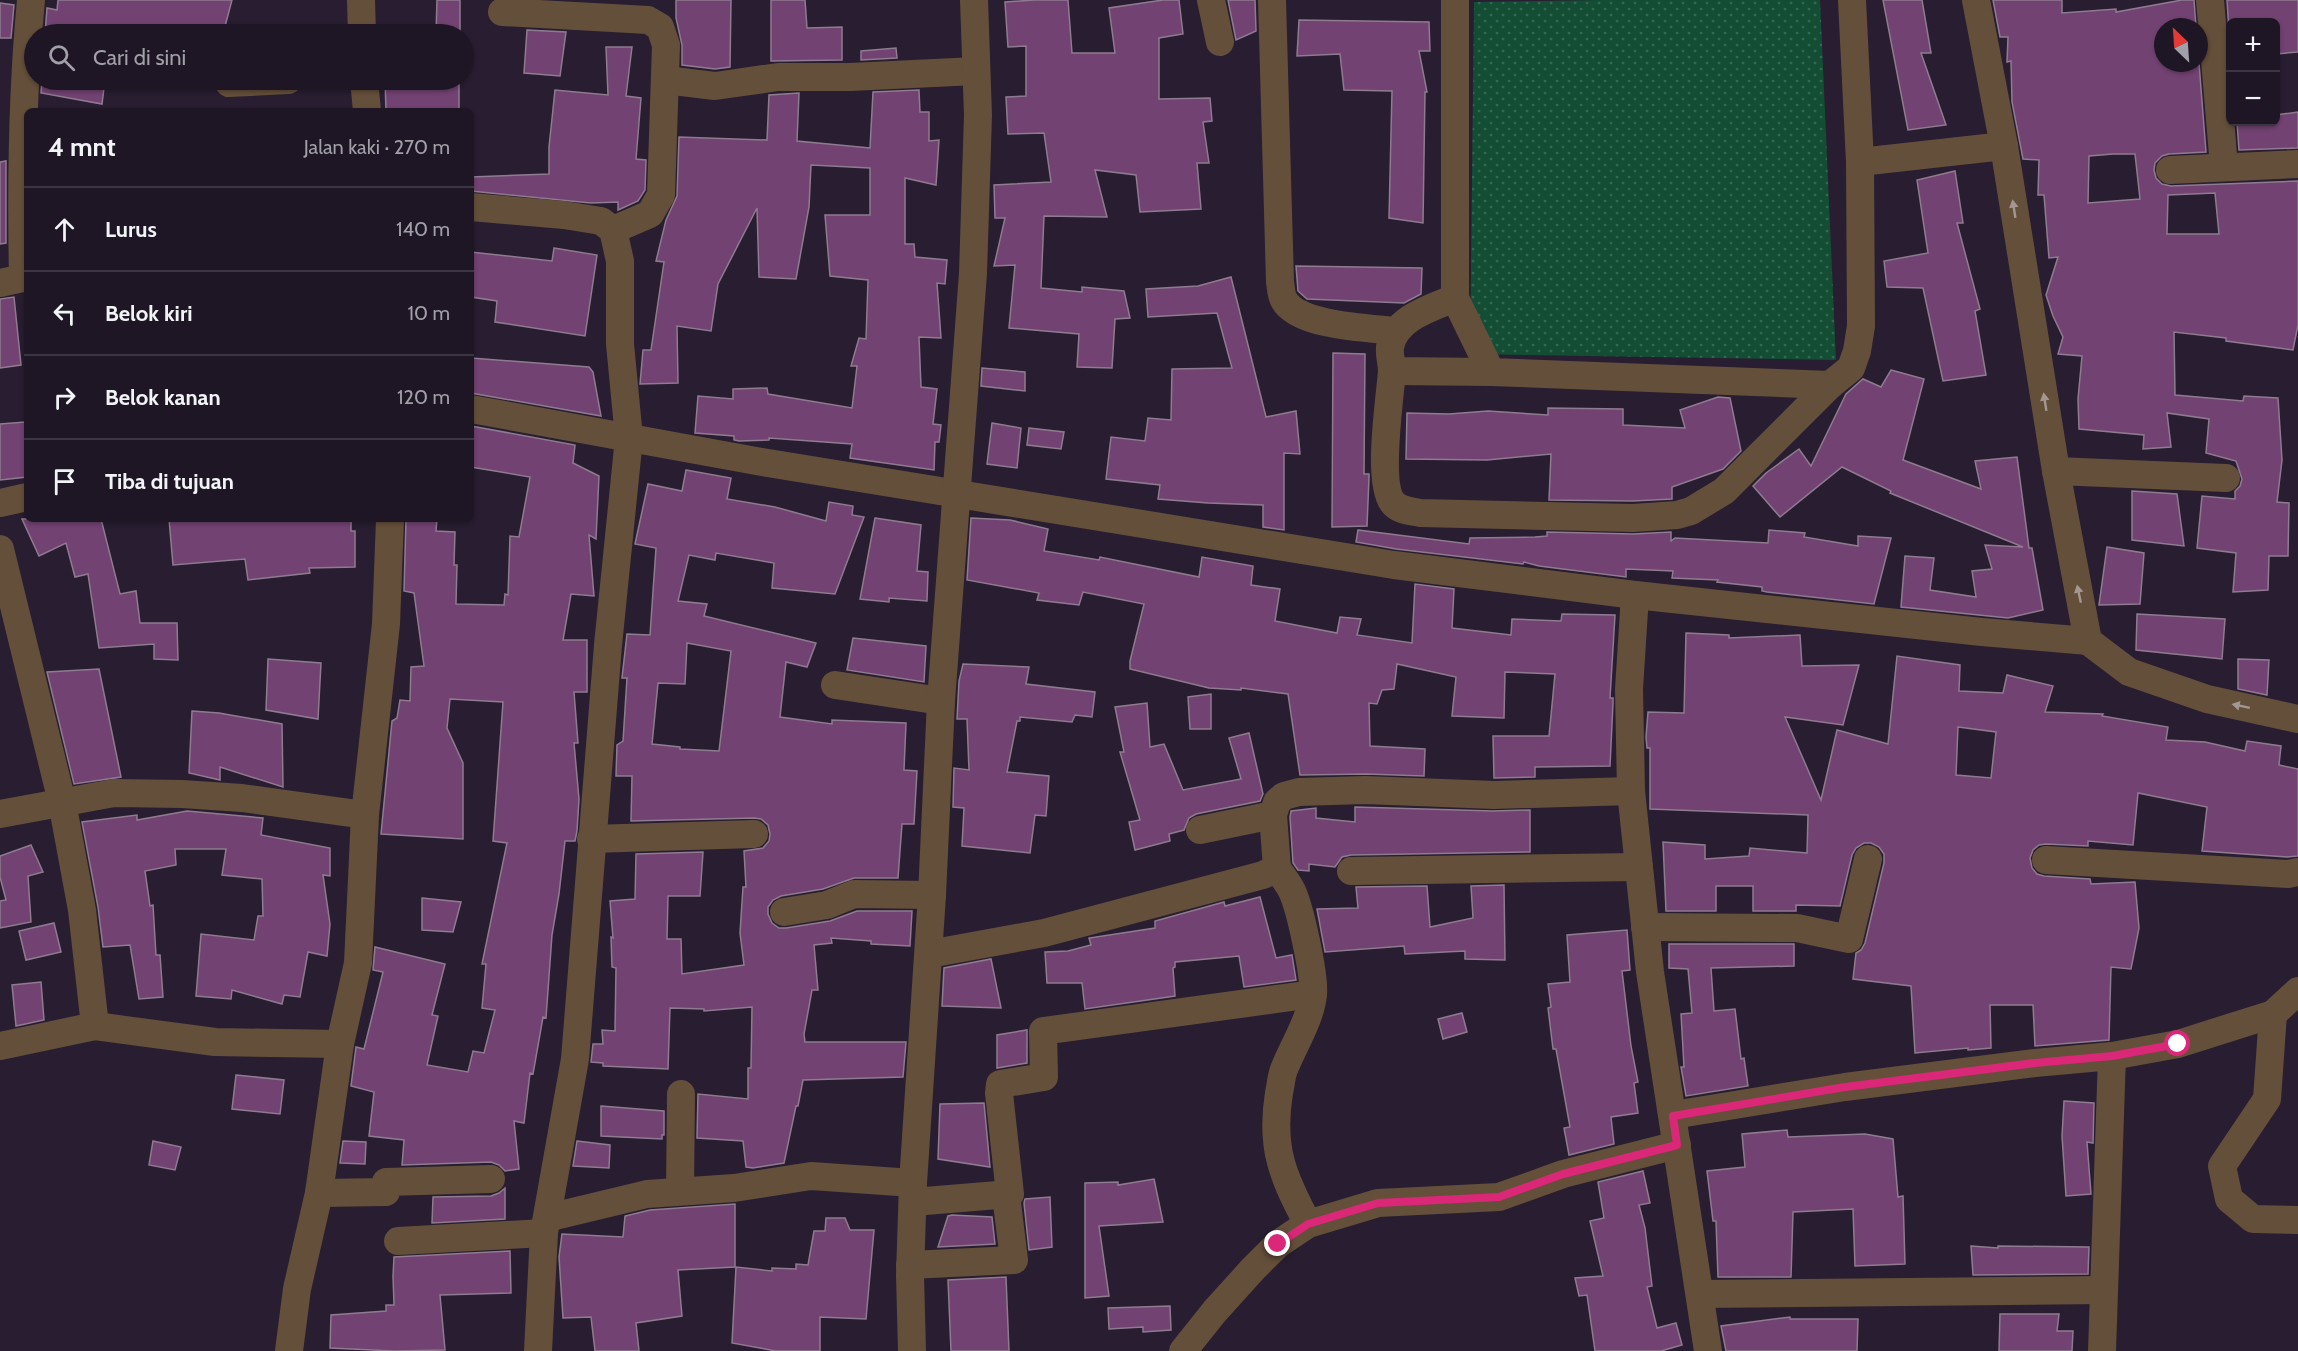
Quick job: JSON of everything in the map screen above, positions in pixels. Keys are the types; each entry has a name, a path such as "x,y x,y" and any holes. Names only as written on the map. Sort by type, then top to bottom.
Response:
{"street":[{"path":"29,24 31,0"},
{"path":"361,0 362,24"},
{"path":"912,1351 910,1265 913,1192 929,954 941,701 955,495 974,273 978,115 974,0"},
{"path":"1211,0 1220,42"},
{"path":"1278,0 1280,282 1285,302 1296,313 1335,324 1396,331"},
{"path":"1455,0 1455,298 1491,372"},
{"path":"1455,298 1412,317 1396,331 1390,348 1392,371 1385,481 1389,496 1395,505 1420,513 1633,518 1677,515 1691,511 1724,490 1830,385 1851,368 1857,351 1860,334 1860,162 1852,0"},
{"path":"1976,0 2004,146 2056,471 2088,641"},
{"path":"2210,0 2224,167"},
{"path":"502,12 648,20 660,27 666,45 661,195 650,214 612,230"},
{"path":"665,80 715,86 778,77 850,77 976,71"},
{"path":"17,279 24,83"},
{"path":"365,90 367,108"},
{"path":"1860,162 2004,146"},
{"path":"2170,170 2298,164"},
{"path":"474,207 601,221 612,230 620,261 620,344 629,438 591,839 576,1059 545,1225 538,1351"},
{"path":"1392,371 1491,372 1830,385"},
{"path":"474,411 955,495 1394,565 1635,595 2088,641 2129,672 2207,699 2298,718"},
{"path":"2056,471 2226,478"},
{"path":"0,503 24,498"},
{"path":"289,1351 297,1289 319,1193 340,1044 358,963 365,815 386,624 390,522"},
{"path":"0,549 62,802 82,910 95,1026"},
{"path":"1635,595 1629,689 1631,791 1645,927 1708,1351"},
{"path":"835,685 941,701"},
{"path":"1308,1224 1280,1166 1276,1140 1277,1107 1283,1070 1303,1026 1313,994 1300,914 1292,891 1277,868 1274,815 1277,802 1284,796 1299,792 1365,790 1494,795 1631,791"},
{"path":"0,814 114,793 242,798 365,815"},
{"path":"1200,830 1274,815"},
{"path":"591,839 754,834"},
{"path":"1645,927 1797,928 1849,939 1868,859"},
{"path":"2046,860 2288,874 2298,872"},
{"path":"1351,871 1639,867"},
{"path":"929,954 1044,933 1263,875 1277,868"},
{"path":"784,912 827,905 854,894 932,895"},
{"path":"1673,1116 1845,1087 2035,1063 2112,1056 2178,1044 2273,1014 2298,991"},
{"path":"398,1241 545,1225 647,1194 734,1188 811,1176 913,1192 1010,1194 999,1093 1000,1084 1044,1077 1043,1031 1313,994"},
{"path":"2273,1014 2267,1099 2222,1166 2229,1199 2253,1219 2298,1220"},
{"path":"0,1046 95,1026 215,1042 340,1044"},
{"path":"2102,1351 2112,1056"},
{"path":"680,1191 681,1094"},
{"path":"1183,1351 1252,1269 1278,1244 1308,1224 1378,1203 1499,1197 1563,1174 1677,1145"},
{"path":"319,1193 386,1192 386,1182 491,1179"},
{"path":"910,1265 1014,1260 1006,1195"},
{"path":"1701,1294 2104,1290"}],"green space":[{"path":"1820,0 1836,360 1470,354 1474,2"}],"building":[{"path":"58,0 232,0 226,24 46,24 47,8 57,10"},
{"path":"437,0 460,0 460,24 436,24"},
{"path":"676,0 731,0 730,67 715,69 682,65 682,45 676,18"},
{"path":"771,0 805,0 807,28 842,27 842,60 771,61"},
{"path":"1068,0 1072,53 1115,53 1109,8 1163,0 1179,0 1183,34 1159,38 1159,99 1210,98 1212,121 1203,122 1209,163 1197,163 1201,209 1140,212 1136,175 1095,170 1107,217 1044,216 1041,288 1082,292 1082,287 1124,291 1130,318 1115,319 1112,368 1077,367 1079,334 1009,328 1015,265 994,266 1005,218 995,218 994,185 1051,182 1044,133 1008,134 1006,97 1026,96 1026,46 1008,47 1005,2"},
{"path":"1228,0 1255,0 1256,31 1236,40"},
{"path":"1883,0 1922,0 1931,53 1921,53 1946,125 1908,130"},
{"path":"1993,0 2062,0 2062,13 2116,9 2116,12 2182,0 2194,0 2195,18 2154,18 2154,72 2200,72 2206,152 2162,156 2155,163 2156,178 2162,184 2171,186 2298,181 2298,325 2293,350 2226,341 2226,338 2174,332 2175,395 2243,401 2244,396 2278,398 2282,460 2277,502 2289,503 2288,556 2269,556 2268,590 2233,592 2236,553 2197,548 2202,496 2235,499 2235,491 2242,479 2236,461 2206,453 2209,419 2167,413 2171,447 2143,449 2144,435 2079,429 2078,399 2082,356 2058,354 2063,337 2046,295 2058,257 2049,258 2044,195 2038,195 2039,160 2023,159 2012,102 2011,61 2007,62 2008,37 2000,37","holes":["2135,154 2140,199 2088,203 2089,156","2215,193 2219,234 2167,234 2168,195"]},
{"path":"2227,0 2298,0 2298,52 2280,54 2280,18 2228,18"},
{"path":"0,3 14,5 11,38 0,38"},
{"path":"1299,20 1429,22 1430,51 1419,51 1427,92 1425,92 1423,223 1389,218 1392,91 1344,90 1340,54 1297,56"},
{"path":"527,30 566,32 560,76 524,73"},
{"path":"606,47 632,47 626,96 641,98 636,159 646,160 645,190 638,201 618,210 618,202 591,203 474,191 474,177 549,174 549,147 555,90 608,95"},
{"path":"896,48 897,58 861,60 861,51"},
{"path":"41,90 104,90 102,104 41,93"},
{"path":"385,90 459,90 459,108 386,108"},
{"path":"919,90 920,112 929,112 929,141 939,140 936,185 905,178 905,244 914,244 915,257 947,260 945,284 937,283 941,338 919,337 921,387 937,389 933,424 941,425 939,442 935,442 934,470 850,458 852,444 769,438 769,440 739,441 734,440 734,436 695,433 698,396 733,399 733,389 767,388 768,394 852,408 857,366 851,366 859,338 866,339 868,280 830,276 825,215 870,215 870,168 811,165 809,207 796,279 759,277 757,208 718,284 711,331 677,326 678,383 640,384 643,350 651,350 664,262 656,261 666,220 677,196 679,137 767,140 769,95 799,93 797,141 870,148 873,92"},
{"path":"2298,112 2298,148 2239,150 2237,126 2280,126 2280,114"},
{"path":"6,161 6,243 0,244 0,162"},
{"path":"1955,171 1963,223 1957,223 1980,309 1975,311 1986,375 1943,381 1923,288 1887,287 1884,261 1928,253 1917,180"},
{"path":"554,248 597,255 585,336 495,322 497,301 474,297 474,252 552,261"},
{"path":"1296,266 1422,268 1421,294 1404,303 1307,299 1298,291"},
{"path":"1231,277 1266,417 1296,411 1300,454 1284,453 1284,530 1263,527 1263,505 1158,499 1160,485 1106,479 1111,437 1145,441 1148,418 1171,420 1172,369 1232,368 1217,313 1148,317 1146,289 1198,286"},
{"path":"14,297 21,365 0,368 0,299"},
{"path":"1333,353 1365,354 1364,474 1369,474 1367,526 1332,527"},
{"path":"474,358 589,367 593,372 601,416 474,394"},
{"path":"982,368 1025,372 1025,391 981,386"},
{"path":"1891,370 1924,379 1903,460 1981,489 1975,461 2017,457 2029,548 2032,548 2043,610 2008,618 1901,607 1905,556 1934,558 1930,590 1976,597 1972,571 1992,569 1985,545 2023,547 1890,493 1891,491 1842,467 1780,517 1753,486 1766,473 1799,449 1811,466 1846,394 1863,379 1881,387"},
{"path":"1718,397 1730,398 1741,451 1723,469 1672,487 1672,499 1549,500 1551,454 1487,460 1406,459 1407,413 1449,414 1488,411 1548,415 1548,408 1623,409 1623,425 1685,428 1680,410"},
{"path":"24,422 24,477 0,480 0,424"},
{"path":"992,423 1021,428 1017,468 987,464"},
{"path":"474,427 575,445 573,463 599,476 596,539 589,535 594,596 571,594 563,640 587,640 587,692 574,692 578,743 574,743 579,799 577,831 575,841 565,841 552,935 546,1018 543,1017 533,1074 530,1073 524,1123 514,1121 519,1169 505,1171 499,1165 491,1162 402,1165 404,1140 369,1136 374,1092 351,1086 356,1047 364,1049 383,972 373,970 375,947 445,964 432,1015 438,1016 427,1065 468,1072 473,1051 484,1053 495,1010 482,1008 486,964 482,964 507,843 493,841 503,702 450,699 447,728 463,763 463,839 381,834 392,721 397,718 400,700 410,701 411,667 424,666 414,593 404,591 406,522 437,522 436,531 455,532 456,604 504,605 505,594 508,595 510,536 519,537 530,477 474,468"},
{"path":"1029,428 1064,432 1061,449 1027,445"},
{"path":"686,470 731,478 727,499 775,507 826,521 829,502 853,506 852,515 864,517 835,594 772,588 774,563 716,553 715,560 689,555 678,601 707,604 704,616 816,643 807,667 786,662 780,717 832,724 832,720 906,723 904,770 917,771 914,824 902,824 898,878 854,878 823,889 781,896 773,900 768,907 772,923 779,928 830,921 857,911 912,911 910,946 871,944 871,941 831,938 832,943 814,945 818,990 812,990 804,1034 805,1042 906,1042 903,1077 803,1080 784,1163 753,1168 746,1167 743,1141 697,1138 698,1094 748,1099 752,1007 704,1011 704,1009 670,1008 668,1069 603,1066 603,1063 591,1062 593,1044 603,1044 602,1030 615,1031 616,968 612,967 611,937 613,938 610,901 635,899 636,854 703,852 700,896 668,896 667,939 681,939 682,974 744,965 740,933 743,887 746,887 744,851 763,848 769,841 768,825 761,819 631,821 632,776 616,776 617,745 623,741 627,678 622,678 627,634 650,635 656,548 635,544 648,484 682,491","holes":["687,643 731,651 719,751 680,749 680,747 652,744 658,683 685,684"]},
{"path":"2132,491 2177,494 2184,546 2132,540"},
{"path":"875,518 921,525 917,571 928,572 927,601 889,598 889,602 860,599"},
{"path":"971,518 1010,520 1048,529 1044,551 1099,560 1100,557 1199,577 1202,557 1253,566 1251,585 1280,589 1275,621 1337,633 1340,617 1361,619 1357,635 1412,643 1415,584 1454,589 1452,628 1511,635 1512,619 1561,621 1562,614 1615,615 1610,698 1613,698 1613,703 1610,766 1535,767 1535,777 1494,778 1493,736 1549,736 1555,674 1505,672 1504,718 1452,716 1456,677 1397,664 1394,689 1382,690 1377,704 1369,703 1370,746 1425,749 1424,776 1300,775 1288,694 1241,688 1241,690 1209,688 1130,669 1144,604 1083,592 1079,605 1037,600 1039,593 967,580"},
{"path":"22,519 24,522 102,522 120,594 136,591 140,623 177,623 178,660 154,659 154,644 99,648 88,574 75,577 66,543 39,556"},
{"path":"169,522 351,522 351,531 355,531 355,567 309,568 310,573 248,580 245,559 173,565"},
{"path":"1358,530 1469,544 1470,538 1535,537 1547,536 1547,532 1633,534 1671,532 1671,541 1675,538 1768,543 1769,530 1805,533 1804,537 1858,546 1858,536 1891,538 1874,604 1767,592 1762,591 1762,587 1717,582 1718,580 1672,578 1673,571 1626,569 1626,577 1524,562 1523,564 1396,549 1356,542"},
{"path":"2107,547 2144,553 2140,604 2099,605"},
{"path":"2137,614 2225,619 2222,659 2136,650"},
{"path":"1686,633 1729,635 1729,638 1800,635 1802,666 1859,665 1843,725 1785,717 1821,800 1837,730 1888,744 1897,656 1960,665 1959,691 2003,693 2007,675 2053,686 2045,712 2103,714 2102,716 2168,727 2166,740 2205,742 2245,751 2247,741 2281,746 2279,765 2298,769 2298,856 2202,851 2207,807 2138,793 2133,845 2088,841 2088,846 2046,844 2039,845 2033,850 2030,858 2032,868 2037,874 2044,876 2090,879 2091,884 2135,882 2139,928 2131,969 2111,967 2109,1040 2035,1046 2033,1005 1990,1005 1991,1048 1915,1053 1911,986 1853,979 1856,953 1865,943 1884,863 1884,854 1879,847 1871,843 1864,843 1856,848 1852,855 1840,906 1796,905 1796,911 1753,911 1753,886 1716,886 1716,911 1666,911 1663,842 1705,845 1705,859 1749,856 1750,848 1807,853 1808,815 1650,809 1650,748 1647,748 1646,737 1648,712 1684,713","holes":["1958,727 1996,732 1991,778 1956,775"]},
{"path":"853,638 926,646 924,682 847,670"},
{"path":"268,659 321,663 318,719 266,710"},
{"path":"2238,659 2269,660 2267,695 2238,689"},
{"path":"963,664 1029,667 1026,684 1095,692 1092,717 1075,715 1072,722 1020,717 1020,721 1017,721 1007,772 1049,776 1046,816 1035,815 1030,853 962,846 964,808 953,807 954,768 969,770 967,719 957,719 959,681"},
{"path":"99,669 121,777 74,784 47,672"},
{"path":"1211,694 1211,729 1190,729 1188,697"},
{"path":"1147,703 1150,747 1164,744 1183,790 1241,779 1229,738 1249,733 1263,794 1260,801 1196,814 1189,818 1184,830 1169,834 1170,841 1135,850 1129,822 1140,820 1120,752 1124,752 1115,707"},
{"path":"192,711 219,713 282,724 283,787 220,767 220,780 189,773"},
{"path":"1355,807 1530,810 1530,852 1351,855 1342,857 1335,867 1309,864 1309,871 1298,870 1293,863 1291,811 1316,808 1316,818 1355,822"},
{"path":"187,811 263,818 261,835 330,848 330,876 323,875 330,924 327,956 308,952 300,997 284,995 282,1004 232,990 231,999 196,996 201,934 254,940 258,916 263,916 262,879 222,875 226,849 175,849 176,865 145,871 150,906 153,905 156,955 160,955 163,997 139,999 130,945 103,947 82,822 137,815 137,820"},
{"path":"31,845 43,872 28,876 31,922 0,928 0,901 6,900 0,877 0,856"},
{"path":"1504,885 1505,960 1465,959 1465,951 1405,954 1404,946 1325,952 1317,909 1358,908 1356,887 1427,886 1430,927 1473,918 1471,886"},
{"path":"1260,897 1276,958 1292,955 1296,980 1244,987 1239,956 1175,962 1173,968 1175,996 1085,1009 1082,983 1047,983 1045,952 1068,951 1091,945 1089,938 1155,928 1155,921 1224,902 1225,906"},
{"path":"422,898 461,902 453,932 422,930"},
{"path":"54,923 61,952 26,960 19,931"},
{"path":"1627,930 1630,970 1622,971 1638,1082 1634,1083 1638,1113 1611,1117 1614,1144 1569,1155 1564,1128 1570,1127 1556,1049 1553,1049 1548,1008 1551,1007 1548,984 1570,982 1567,935"},
{"path":"1669,944 1794,944 1794,966 1711,968 1714,1011 1735,1009 1741,1059 1744,1058 1748,1086 1686,1096 1681,1067 1684,1067 1681,1014 1692,1013 1688,969 1669,968"},
{"path":"991,959 1001,1008 942,1006 944,968"},
{"path":"41,982 44,1020 16,1026 12,985"},
{"path":"1462,1013 1467,1032 1443,1039 1438,1019"},
{"path":"1027,1030 1027,1063 997,1068 997,1035"},
{"path":"236,1075 284,1080 280,1114 232,1109"},
{"path":"2064,1101 2094,1103 2093,1143 2087,1142 2091,1194 2066,1196 2062,1136"},
{"path":"984,1103 990,1167 938,1159 940,1104"},
{"path":"601,1106 664,1111 662,1139 601,1136"},
{"path":"1787,1130 1788,1137 1865,1134 1893,1139 1898,1197 1903,1196 1905,1264 1855,1266 1853,1209 1793,1212 1791,1277 1718,1277 1716,1221 1713,1221 1707,1171 1745,1167 1742,1134"},
{"path":"153,1141 181,1147 175,1170 149,1165"},
{"path":"343,1141 366,1142 365,1164 340,1163"},
{"path":"577,1141 610,1145 609,1168 573,1166"},
{"path":"1643,1171 1650,1203 1639,1205 1645,1228 1652,1286 1647,1287 1657,1328 1676,1323 1682,1345 1661,1351 1595,1351 1587,1295 1579,1296 1575,1278 1603,1276 1590,1221 1604,1218 1598,1182"},
{"path":"1154,1179 1163,1222 1099,1226 1109,1296 1085,1298 1085,1183 1118,1182 1118,1185"},
{"path":"505,1188 505,1219 432,1223 433,1197 491,1196"},
{"path":"1050,1197 1052,1247 1029,1250 1025,1199"},
{"path":"735,1204 735,1267 678,1270 682,1316 636,1323 639,1351 595,1351 591,1317 563,1318 559,1257 562,1234 623,1237 625,1216 650,1210"},
{"path":"948,1216 992,1217 995,1244 938,1247"},
{"path":"826,1218 845,1218 850,1230 874,1230 866,1319 820,1317 820,1351 776,1351 732,1343 736,1267 772,1271 772,1268 796,1269 796,1264 808,1265 814,1231 825,1231"},
{"path":"1971,1246 2089,1247 2088,1274 1973,1275"},
{"path":"510,1251 511,1293 440,1295 445,1350 394,1351 330,1348 331,1315 386,1311 386,1305 394,1305 394,1257"},
{"path":"1006,1277 1009,1351 951,1351 948,1280"},
{"path":"1170,1306 1171,1330 1143,1332 1143,1327 1109,1329 1108,1308"},
{"path":"2000,1314 2059,1314 2057,1331 2073,1331 2072,1351 1999,1351"},
{"path":"1790,1317 1790,1319 1858,1319 1857,1351 1726,1351 1721,1326"}],"route":[{"path":"1278,1244 1308,1224 1378,1203 1480,1200 1499,1197 1530,1188 1563,1174 1677,1145 1673,1116 1845,1087 2035,1063 2112,1056 2178,1044"}]}
